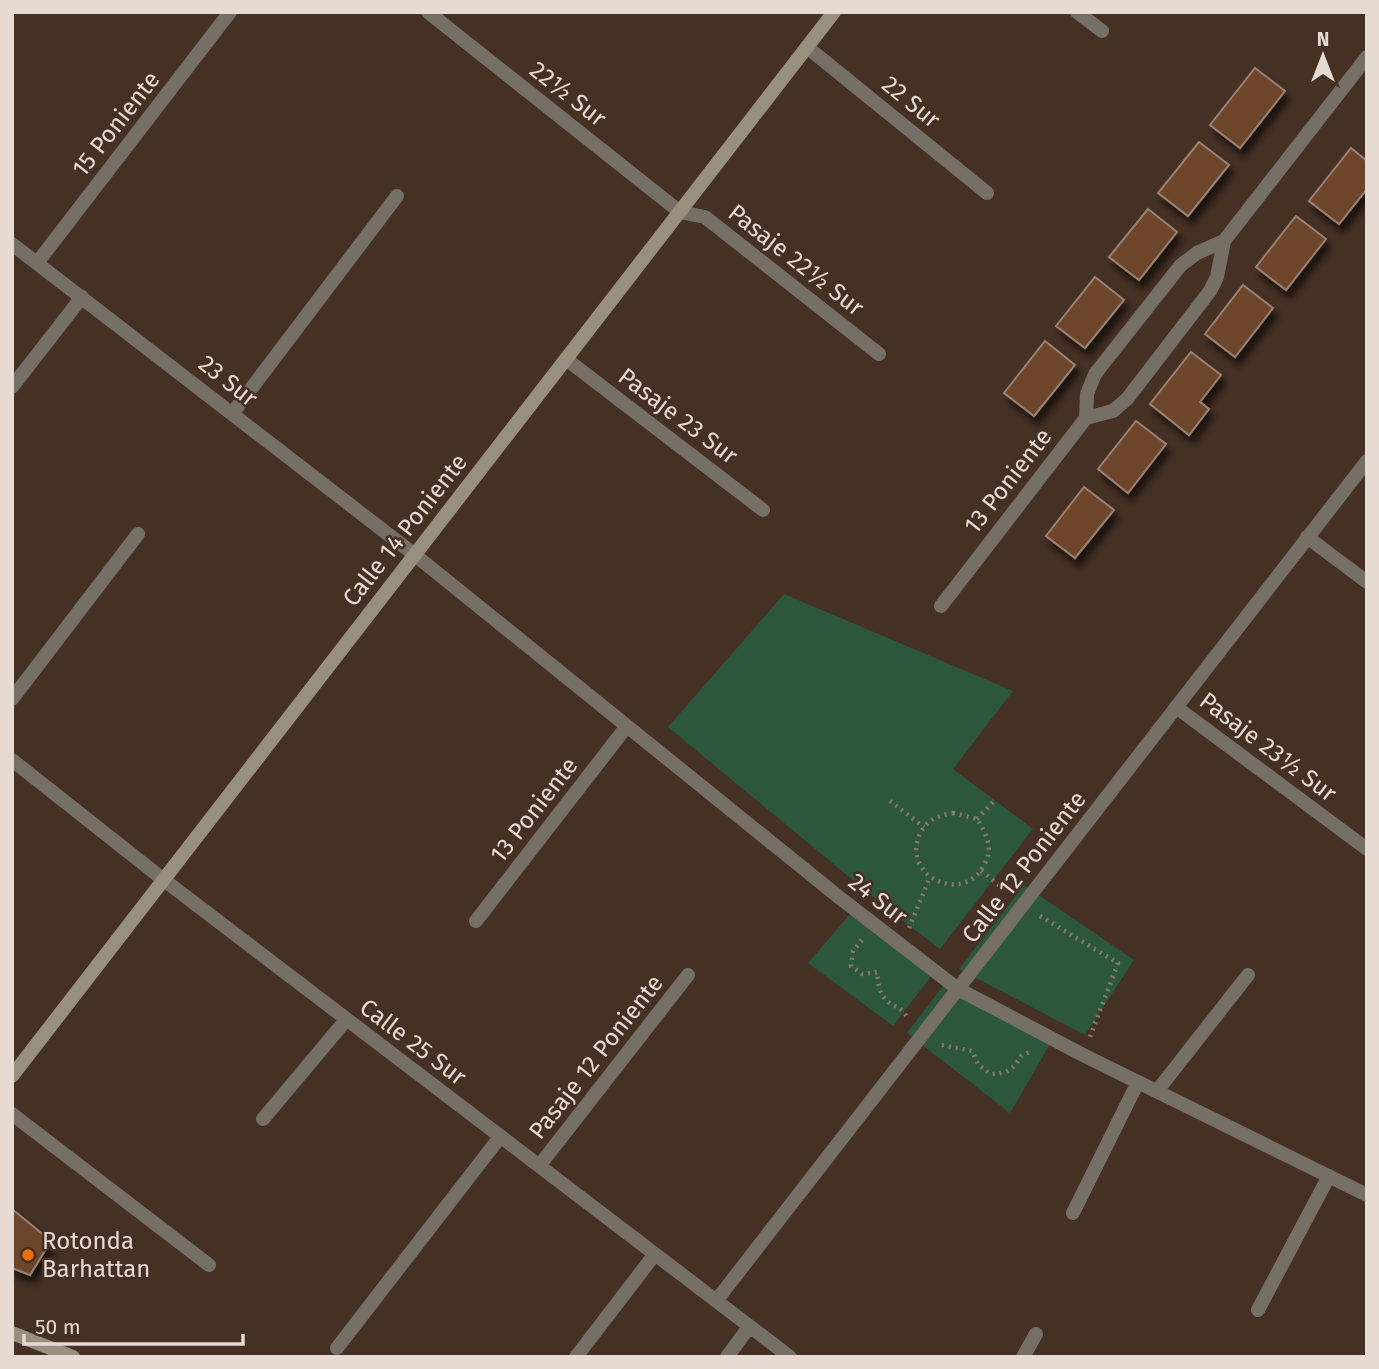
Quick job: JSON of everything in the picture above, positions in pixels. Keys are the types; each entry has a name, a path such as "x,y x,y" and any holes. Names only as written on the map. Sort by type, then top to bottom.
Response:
{"street":[{"name":"15 Poniente","path":"37,263 230,12"},
{"name":"22½ Sur","path":"428,12 680,212"},
{"name":"Calle 14 Poniente","path":"12,1076 834,12"},
{"path":"1077,12 1102,31"},
{"name":"22 Sur","path":"807,47 987,193"},
{"name":"13 Poniente","path":"941,606 1086,418 1112,411 1127,399 1210,292 1217,277 1224,241 1367,57"},
{"path":"232,414 397,195"},
{"name":"Pasaje 22½ Sur","path":"680,212 705,217 879,354"},
{"name":"13 Poniente","path":"1086,418 1087,394 1095,374 1181,265 1198,253 1224,241"},
{"name":"23 Sur","path":"12,244 415,555"},
{"path":"12,387 82,297"},
{"name":"Pasaje 23 Sur","path":"566,359 762,510"},
{"name":"Calle 12 Poniente","path":"716,1301 1367,461"},
{"path":"12,699 138,534"},
{"path":"1307,537 1367,582"},
{"name":"24 Sur","path":"415,555 877,927 958,989 1083,1055 1367,1195"},
{"name":"Pasaje 23½ Sur","path":"1176,707 1367,849"},
{"name":"13 Poniente","path":"476,921 627,726"},
{"name":"Calle 25 Sur","path":"12,761 346,1020 790,1357"},
{"name":"Pasaje 12 Poniente","path":"539,1166 688,975"},
{"path":"1157,1091 1248,975"},
{"path":"263,1119 346,1020"},
{"path":"1073,1213 1138,1082"},
{"path":"12,1114 209,1265"},
{"path":"337,1348 500,1137"},
{"path":"1258,1310 1329,1176"},
{"path":"576,1357 654,1254"},
{"path":"727,1357 749,1326"},
{"path":"12,1333 73,1357"},
{"path":"1023,1357 1036,1334"}],"path":[{"path":"977,819 995,800"},
{"path":"890,802 924,827"},
{"path":"953,813 977,819 987,838 989,850 981,871 972,879 948,885 926,874 916,851 918,838 924,827 942,815 953,813"},
{"path":"981,871 1023,905 1118,963 1083,1055"},
{"path":"902,946 930,877"},
{"path":"877,927 853,951 851,966 862,974 877,972 878,984 885,999 903,1010 918,1040 972,1051 978,1065 990,1074 1004,1074 1017,1065 1021,1056 1040,1047"}],"green space":[{"path":"784,594 1013,691 953,769 1033,829 940,949 668,727"},
{"path":"1024,885 1134,960 1085,1035 959,969"},
{"path":"851,913 932,975 893,1026 808,963"},
{"path":"946,982 1053,1039 1010,1113 907,1033"}],"building":[{"path":"1255,68 1285,91 1240,148 1210,125"},
{"path":"1199,142 1229,165 1188,216 1158,193"},
{"path":"1351,148 1367,161 1367,189 1339,224 1309,201"},
{"path":"1148,209 1177,232 1139,280 1109,257"},
{"path":"1296,216 1326,239 1286,290 1256,267"},
{"path":"1095,277 1124,300 1085,348 1056,326"},
{"path":"1243,285 1273,308 1235,357 1205,334"},
{"path":"1045,341 1075,365 1034,416 1004,393"},
{"path":"1191,352 1221,375 1200,402 1209,409 1189,435 1150,404"},
{"path":"1136,421 1166,444 1128,493 1098,469"},
{"path":"1084,487 1114,510 1075,558 1046,536"},
{"name":"Rotonda Barhattan","path":"12,1209 51,1241 30,1275 12,1268"}],"place":[{"name":"Rotonda Barhattan","path":"28,1255"}]}
